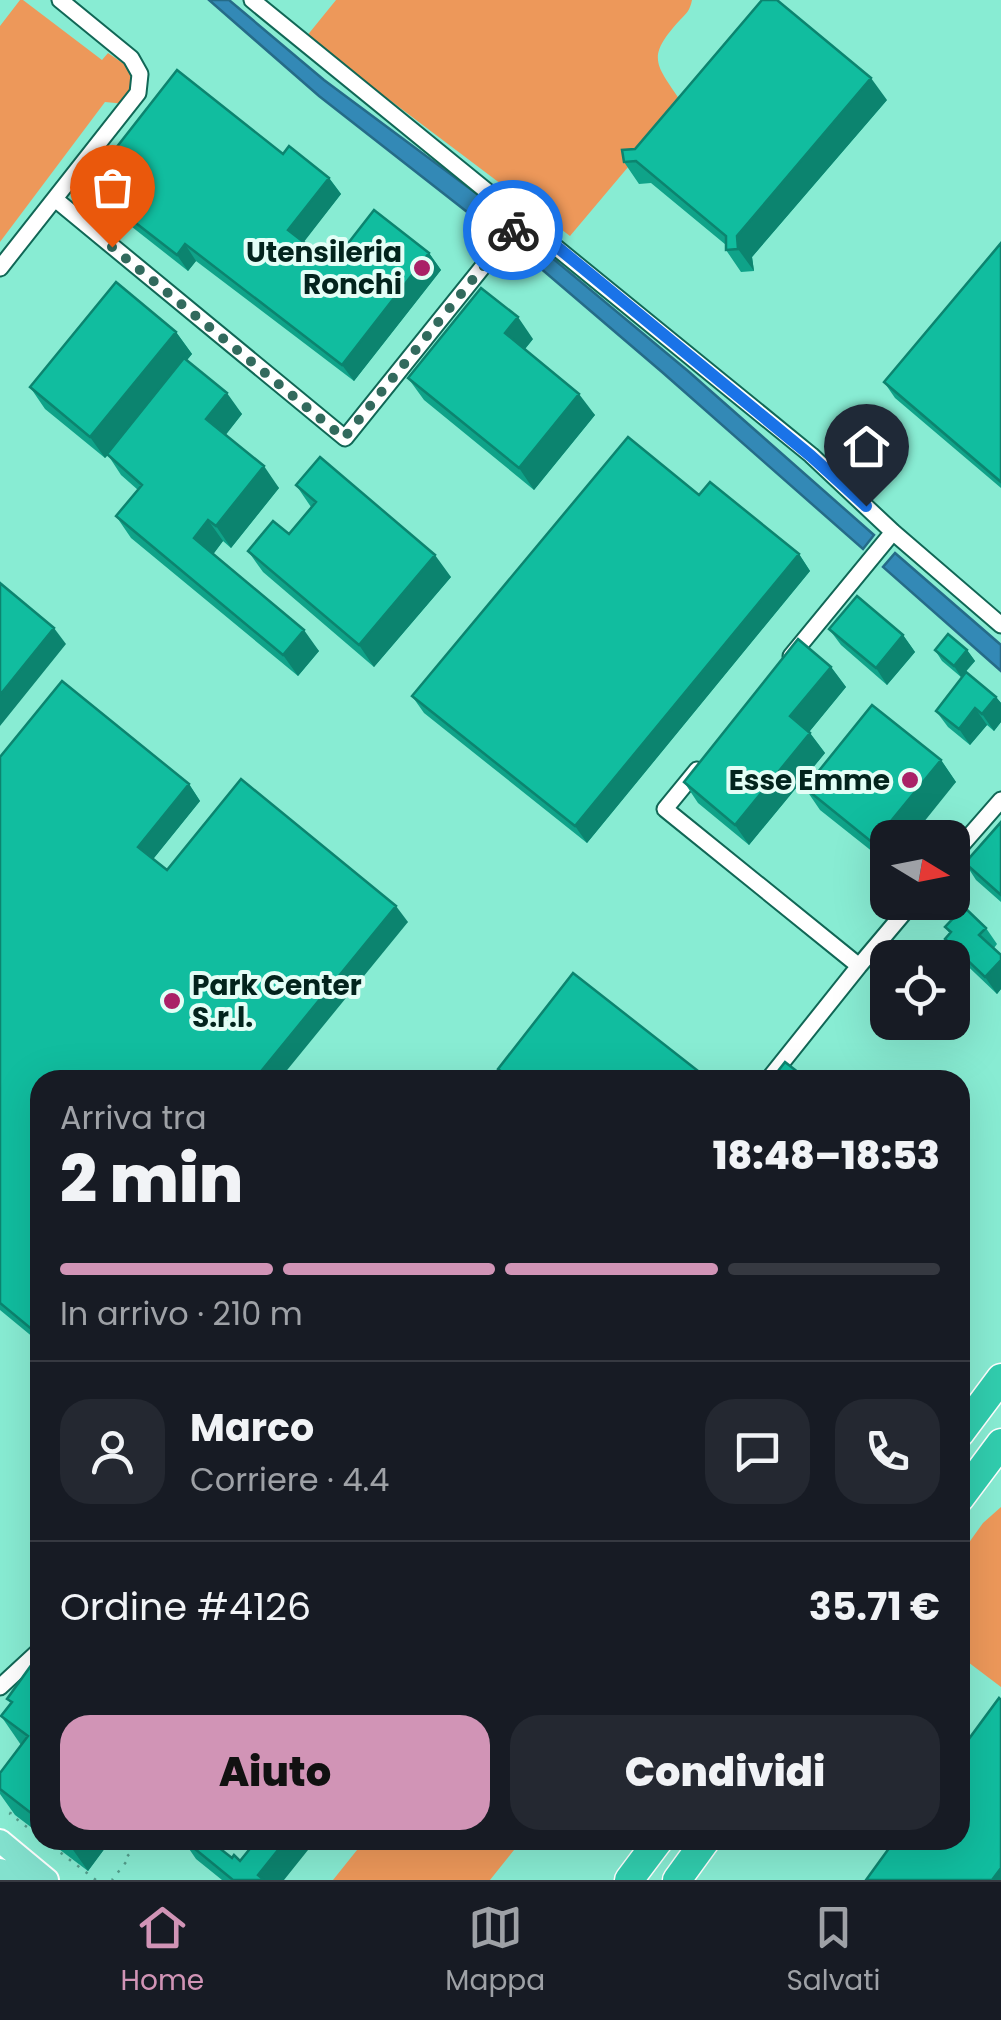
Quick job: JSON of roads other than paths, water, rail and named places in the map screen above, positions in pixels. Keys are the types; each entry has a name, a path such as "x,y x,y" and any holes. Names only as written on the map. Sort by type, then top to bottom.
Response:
{"highway":[{"path":"970,1420 1001,1378"},
{"path":"970,1485 1001,1443"},
{"path":"629,1880 652,1850"},
{"path":"677,1880 699,1850"}],"main road":[{"path":"2,1852 34,1880"},
{"path":"2,1852 47,1880"}],"street":[{"path":"0,268 138,93 140,74 131,58 60,0"},
{"path":"252,0 811,456 1001,625"},
{"path":"54,199 344,438 522,218"},
{"path":"779,670 893,532"},
{"path":"704,763 666,809 858,966"},
{"path":"970,835 1001,800"},
{"path":"776,1070 898,920"},
{"path":"0,1687 30,1659"}],"water":[{"path":"209,0 229,0 324,80 504,214 505,220 494,233 319,96"},
{"path":"527,237 688,371 874,535 863,549 518,249"},
{"path":"895,553 1001,645 1001,671 883,567"}],"place":[{"name":"Utensileria Ronchi","path":"422,268"},
{"name":"Esse Emme","path":"910,780"},
{"name":"Park Center S.r.l.","path":"172,1001"}]}
